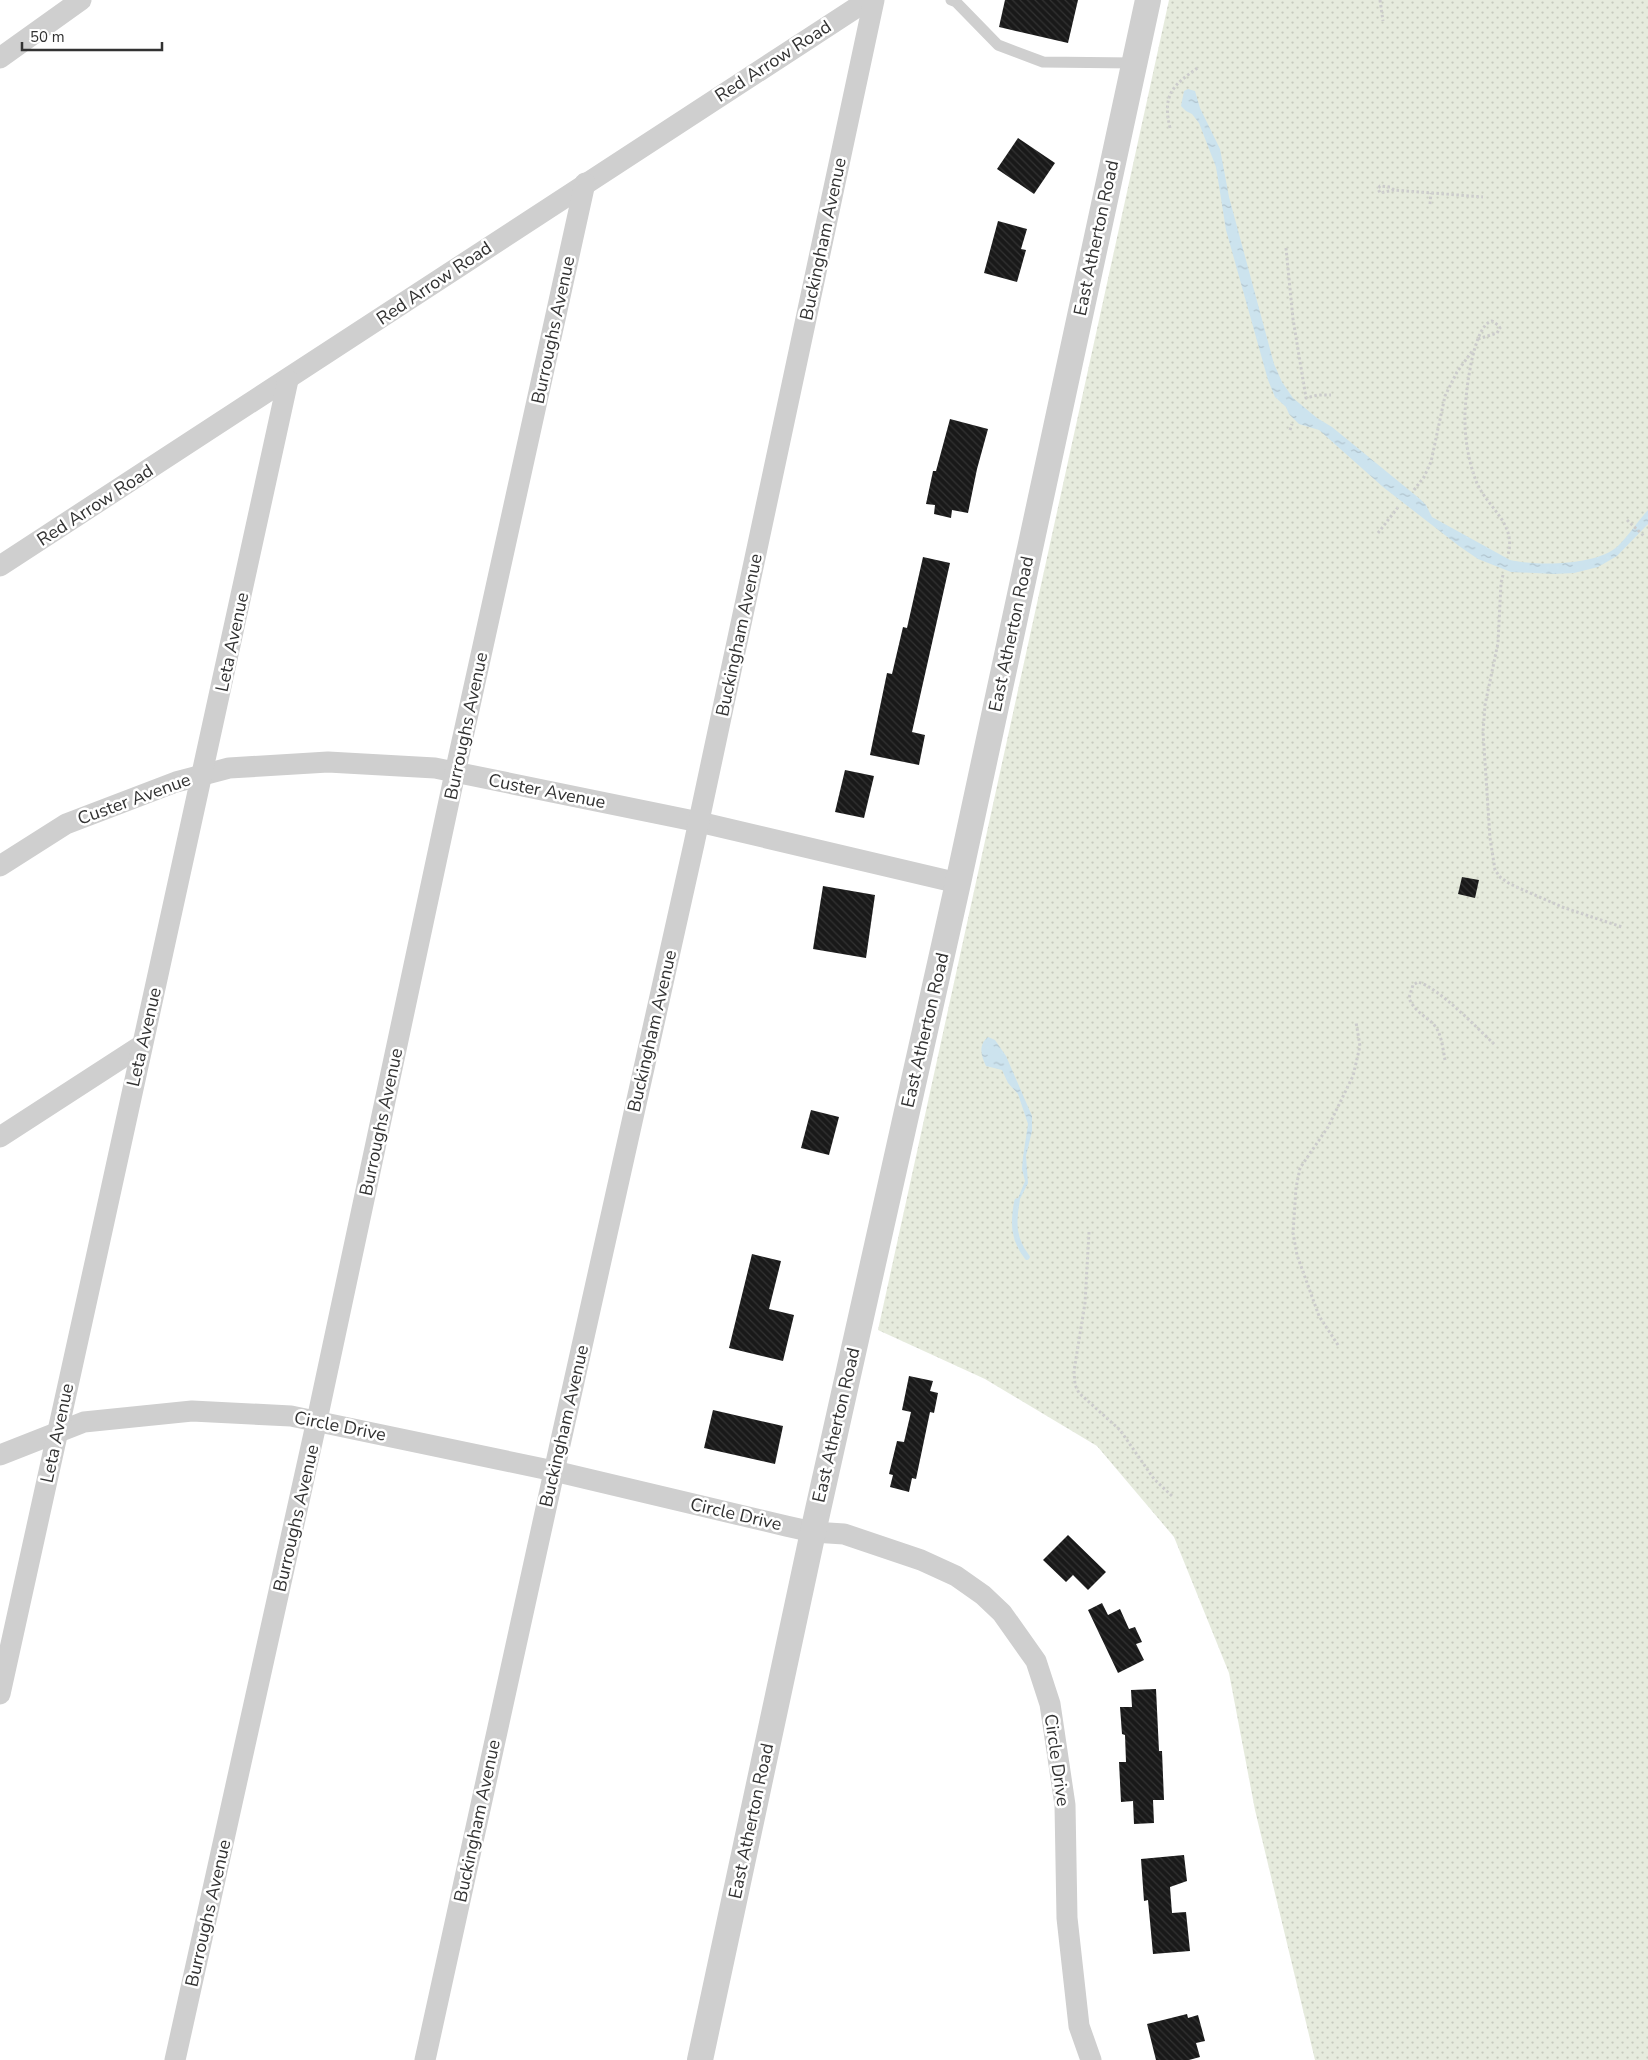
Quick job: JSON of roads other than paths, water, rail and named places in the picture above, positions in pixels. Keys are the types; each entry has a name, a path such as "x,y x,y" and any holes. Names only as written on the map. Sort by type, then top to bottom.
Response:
{"street":[{"path":"0,58 82,0"},
{"name":"Red Arrow Road","path":"0,566 288,380 585,183 868,0"},
{"name":"Buckingham Avenue","path":"425,2060 699,822 874,0"},
{"name":"East Atherton Road","path":"700,2060 813,1532 958,882 1148,0"},
{"name":"Burroughs Avenue","path":"176,2060 317,1420 455,772 585,183"},
{"name":"Leta Avenue","path":"0,1694 142,1045 204,774 288,380"},
{"name":"Custer Avenue","path":"0,866 66,824 176,782 228,768 328,762 434,768 455,772 699,822 958,882"},
{"path":"0,1137 142,1045"},
{"name":"Circle Drive","path":"0,1455 84,1422 192,1411 290,1416 317,1420 554,1472 813,1532 844,1534 921,1560 956,1576 983,1595 1002,1613 1036,1661 1050,1704 1064,1805 1068,1928 1079,2026 1091,2060"}],"lane":[{"path":"951,0 956,2 998,45 1043,62 1134,63"}],"water":[{"path":"1188,89 1195,91 1200,108 1220,149 1229,197 1274,364 1282,382 1293,398 1317,418 1332,427 1420,499 1426,505 1432,517 1510,560 1536,563 1566,563 1582,561 1608,553 1618,546 1648,510 1648,524 1617,556 1598,567 1574,573 1554,574 1511,572 1478,559 1383,487 1319,430 1299,424 1289,414 1286,407 1275,397 1268,380 1226,230 1216,167 1199,123 1192,114 1181,106 1184,91"},
{"path":"988,1037 995,1040 1006,1056 1032,1116 1032,1131 1026,1156 1028,1183 1019,1201 1017,1201 1025,1181 1022,1169 1028,1124 1018,1094 1008,1083 1002,1070 986,1066 984,1062 982,1047"}],"waterway":[{"path":"1017,1201 1015,1230 1019,1244 1027,1257"}]}
